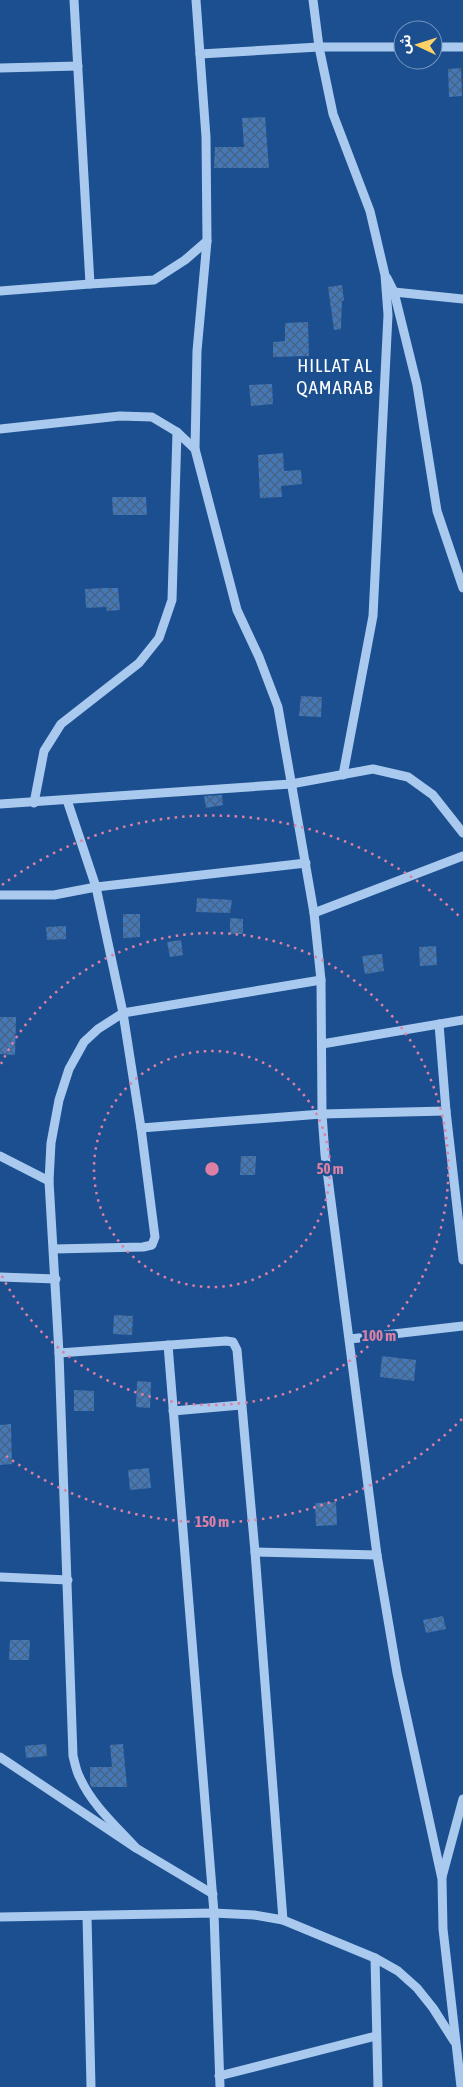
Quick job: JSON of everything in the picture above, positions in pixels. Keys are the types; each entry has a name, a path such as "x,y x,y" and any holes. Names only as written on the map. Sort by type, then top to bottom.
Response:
{"street":[{"path":"74,0 90,284"},
{"path":"196,0 206,137 207,240 197,351 194,449 237,610 259,657 278,707 290,784 306,863 314,913 321,980 322,1114 325,1155 377,1555 397,1673 442,1879 443,1928 461,2087"},
{"path":"313,0 319,47 333,114 370,211 385,275 388,315 373,616 343,774"},
{"path":"200,54 319,47 393,47"},
{"path":"443,47 463,47"},
{"path":"0,68 78,66"},
{"path":"0,291 154,280 186,260 207,240"},
{"path":"385,275 394,292 417,386 437,512 463,588"},
{"path":"394,292 463,299"},
{"path":"0,429 120,416 152,417 177,432 194,449"},
{"path":"34,803 44,751 61,724 139,663 159,638 172,600 177,432"},
{"path":"0,804 290,784 372,769 408,776 433,795 463,833"},
{"path":"54,1249 143,1247 152,1245 155,1237 141,1128 123,1013 96,887 67,800"},
{"path":"314,913 463,856"},
{"path":"0,895 54,895 96,887 306,863"},
{"path":"136,1848 96,1804 79,1777 73,1756 56,1280 49,1181 51,1142 58,1109 69,1069 84,1042 98,1029 123,1013 321,980"},
{"path":"322,1044 463,1020"},
{"path":"439,1024 446,1111 463,1260"},
{"path":"141,1128 322,1114 446,1111"},
{"path":"0,1156 49,1181"},
{"path":"0,1277 56,1280"},
{"path":"350,1339 463,1326"},
{"path":"59,1353 226,1341 233,1342 237,1350 240,1405 255,1552 283,1920"},
{"path":"168,1345 213,1894 220,2087"},
{"path":"174,1411 240,1405"},
{"path":"255,1552 377,1555"},
{"path":"0,1577 68,1580"},
{"path":"0,1757 176,1874 213,1894"},
{"path":"442,1879 463,1799"},
{"path":"0,1917 214,1913 254,1915 283,1920 375,1958 398,1971 417,1988 441,2019 456,2045"},
{"path":"87,1916 91,2087"},
{"path":"375,1958 378,2087"},
{"path":"220,2076 376,2036"}],"building":[{"path":"461,68 462,96 449,97 448,69"},
{"path":"265,117 269,168 214,168 215,147 244,147 242,118"},
{"path":"342,285 344,300 342,301 341,329 334,330 328,287"},
{"path":"308,322 309,356 273,357 273,342 285,341 285,323"},
{"path":"272,384 273,404 251,406 249,385"},
{"path":"283,453 284,471 301,470 302,484 281,486 282,497 260,498 258,455"},
{"path":"112,497 146,497 147,515 113,515"},
{"path":"118,588 120,610 107,611 106,607 86,608 85,589"},
{"path":"301,696 322,697 321,717 299,716"},
{"path":"222,795 223,805 206,808 204,796"},
{"path":"197,898 232,900 230,913 196,912"},
{"path":"123,914 140,914 140,937 123,938"},
{"path":"230,918 243,919 243,934 230,934"},
{"path":"66,926 66,939 47,940 46,927"},
{"path":"181,940 183,955 170,957 167,942"},
{"path":"436,946 437,965 420,966 419,947"},
{"path":"382,954 384,971 365,974 362,956"},
{"path":"0,1017 16,1017 15,1055 0,1054"},
{"path":"241,1156 256,1156 255,1175 240,1175"},
{"path":"114,1315 133,1316 132,1335 113,1334"},
{"path":"382,1356 416,1360 414,1381 380,1377"},
{"path":"137,1381 151,1382 150,1408 136,1407"},
{"path":"74,1390 94,1391 94,1411 74,1411"},
{"path":"11,1424 12,1464 0,1465 0,1425"},
{"path":"149,1468 151,1488 130,1490 128,1470"},
{"path":"336,1502 337,1525 316,1526 315,1503"},
{"path":"443,1616 446,1629 426,1633 423,1620"},
{"path":"10,1640 30,1640 29,1660 9,1660"},
{"path":"46,1744 47,1756 26,1758 25,1746"},
{"path":"123,1744 127,1787 92,1787 90,1784 90,1767 112,1767 110,1745"}],"district":[{"name":"HILLAT AL QAMARAB","path":"335,376"}]}
